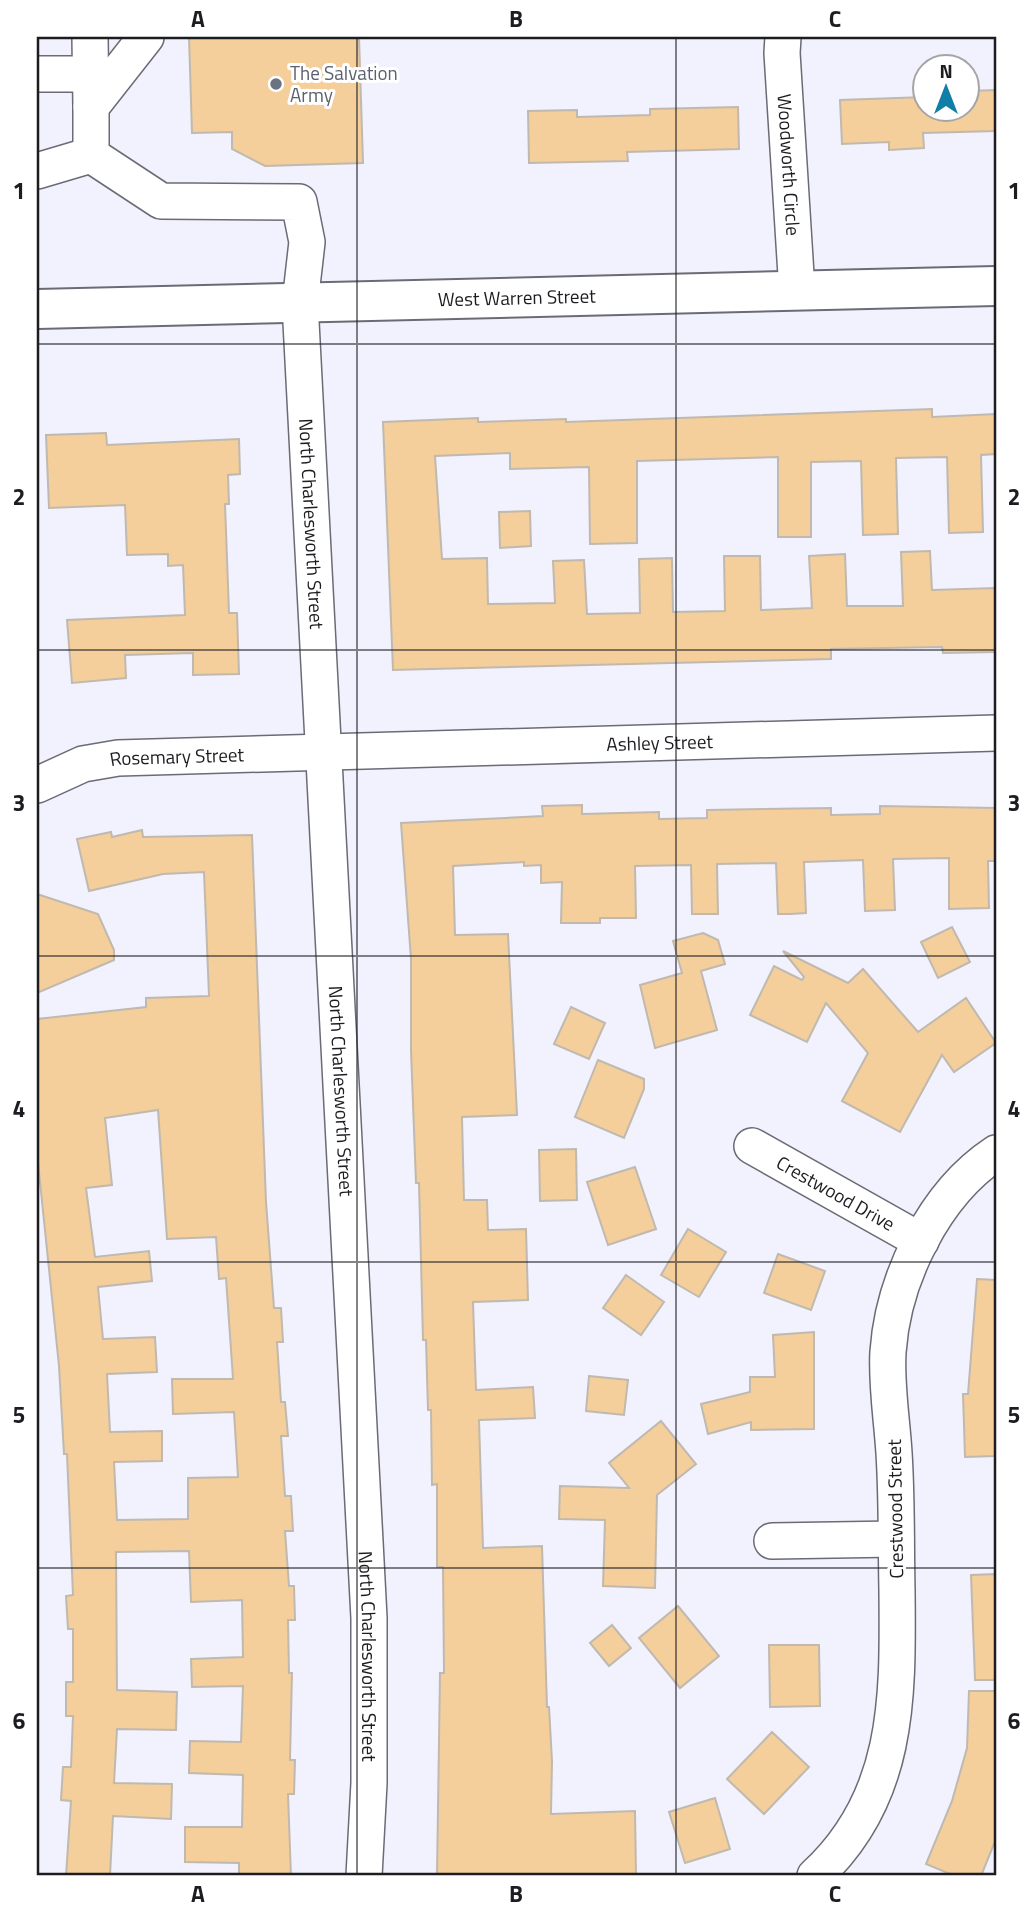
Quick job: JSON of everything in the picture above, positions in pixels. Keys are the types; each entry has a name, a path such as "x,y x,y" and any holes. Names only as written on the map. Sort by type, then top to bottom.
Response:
{"main road":[{"name":"West Warren Street","path":"37,309 996,286"}],"street":[{"path":"37,171 91,155 90,37"},
{"path":"90,90 146,37"},
{"name":"Woodworth Circle","path":"783,37 797,291"},
{"path":"37,74 90,90"},
{"name":"North Charlesworth Street","path":"91,155 161,201 299,202 307,242 300,303 369,1618 369,1783 364,1876"},
{"name":"Ashley Street","path":"324,751 996,733"},
{"name":"Rosemary Street","path":"37,785 83,764 118,758 324,751"},
{"name":"Crestwood Drive","path":"752,1146 921,1241"},
{"name":"Crestwood Street","path":"815,1876 847,1839 875,1793 886,1763 893,1729 898,1684 896,1539 888,1354 900,1293 921,1241 947,1200 983,1162 996,1153"},
{"path":"772,1541 896,1539"}],"building":[{"name":"The Salvation Army","path":"189,37 359,37 363,163 265,166 232,149 232,132 192,133"},
{"path":"996,90 996,131 923,133 924,148 889,150 889,142 842,144 840,100 911,97 911,122 981,122 981,91"},
{"path":"738,107 739,149 627,152 628,161 529,163 528,111 577,110 577,117 650,115 650,109"},
{"path":"932,409 932,417 996,414 996,454 981,455 983,532 949,533 947,457 896,458 898,534 863,535 861,461 811,462 811,537 778,537 778,457 637,461 637,543 590,544 589,467 510,469 510,453 435,456 442,559 487,558 488,604 555,603 553,561 584,560 587,614 640,613 639,559 672,558 673,612 725,611 724,556 760,556 761,610 812,608 809,556 845,554 847,606 903,606 901,552 930,551 932,590 996,588 996,652 943,653 942,647 831,649 831,659 393,670 383,422 478,418 478,422 566,419 566,422"},
{"path":"106,433 107,445 239,439 240,474 228,475 229,504 225,504 229,613 237,613 239,674 193,675 193,653 125,655 126,678 72,683 67,620 185,615 183,565 168,566 168,554 127,555 125,505 49,508 46,435"},
{"path":"530,511 531,546 500,548 499,512"},
{"path":"582,805 582,814 659,812 659,819 707,818 707,810 831,808 831,815 880,814 880,806 996,808 996,861 988,861 989,908 949,909 949,858 893,859 895,910 865,911 863,860 804,862 806,913 790,914 778,914 776,863 717,864 718,914 692,914 691,865 635,866 636,918 600,918 600,923 561,923 562,882 541,883 541,865 524,866 524,862 453,866 455,935 508,934 517,1115 462,1117 464,1200 487,1200 488,1230 526,1229 528,1300 473,1302 476,1390 533,1387 535,1418 479,1420 483,1548 542,1546 547,1707 552,1761 551,1814 635,1811 636,1876 437,1876 440,1673 444,1673 443,1567 437,1567 437,1484 432,1485 431,1410 428,1410 426,1340 423,1340 419,1183 416,1183 411,1051 411,959 401,823 543,816 542,806"},
{"path":"142,830 143,837 252,835 266,1202 274,1308 281,1308 283,1342 277,1342 281,1402 285,1402 288,1436 281,1436 285,1496 291,1496 293,1531 285,1531 289,1586 294,1586 295,1620 288,1620 289,1673 292,1673 290,1760 295,1760 294,1794 288,1794 291,1876 239,1876 239,1863 185,1862 185,1827 242,1827 243,1775 189,1773 190,1741 241,1742 243,1686 192,1687 191,1659 243,1657 242,1600 191,1602 189,1551 116,1552 117,1690 177,1692 176,1730 117,1729 114,1783 172,1784 171,1819 113,1816 110,1876 66,1876 71,1801 61,1800 63,1767 71,1767 73,1716 66,1716 66,1682 73,1682 73,1629 68,1629 66,1596 73,1595 67,1454 64,1454 59,1366 37,1153 37,1019 146,1007 146,998 209,996 204,872 163,874 89,891 77,839 111,832 112,837","holes":["158,1110 167,1239 216,1237 219,1279 226,1278 233,1379 172,1379 173,1414 234,1412 238,1477 188,1478 188,1519 117,1520 114,1462 162,1461 162,1431 110,1432 107,1374 157,1372 155,1337 103,1339 98,1287 152,1281 149,1251 95,1257 86,1188 112,1185 105,1118"]},
{"path":"37,894 98,914 114,950 114,960 37,993"},
{"path":"952,927 970,962 938,978 921,942"},
{"path":"703,933 718,940 725,964 701,971 717,1030 655,1048 640,985 682,973 673,941"},
{"path":"783,951 848,983 863,969 918,1032 966,998 996,1043 954,1072 942,1055 900,1132 842,1101 868,1053 826,1003 807,1042 750,1015 774,966 802,980 804,977"},
{"path":"571,1007 605,1023 589,1059 554,1044"},
{"path":"598,1060 644,1079 644,1089 624,1138 575,1117"},
{"path":"576,1149 577,1200 540,1201 539,1150"},
{"path":"635,1167 656,1229 608,1245 587,1182"},
{"path":"688,1229 726,1252 699,1297 661,1275"},
{"path":"778,1254 825,1271 811,1310 764,1293"},
{"path":"626,1275 664,1302 641,1335 603,1308"},
{"path":"977,1279 996,1280 996,1456 965,1457 963,1394 968,1394"},
{"path":"814,1332 814,1429 751,1430 751,1422 708,1434 701,1404 750,1392 750,1377 775,1377 773,1335"},
{"path":"589,1376 628,1380 624,1415 586,1411"},
{"path":"661,1421 696,1464 657,1495 655,1588 603,1586 605,1520 559,1519 560,1486 629,1488 609,1463"},
{"path":"996,1574 996,1680 975,1680 971,1575"},
{"path":"678,1606 719,1656 680,1688 639,1638"},
{"path":"612,1625 631,1648 609,1666 590,1643"},
{"path":"769,1645 819,1645 820,1706 770,1707"},
{"path":"969,1691 996,1691 996,1839 981,1876 955,1876 926,1864 952,1801 967,1748"},
{"path":"772,1732 809,1767 764,1814 727,1779"},
{"path":"715,1798 730,1849 685,1863 669,1812"}],"place":[{"name":"The Salvation Army","path":"276,84"}]}
